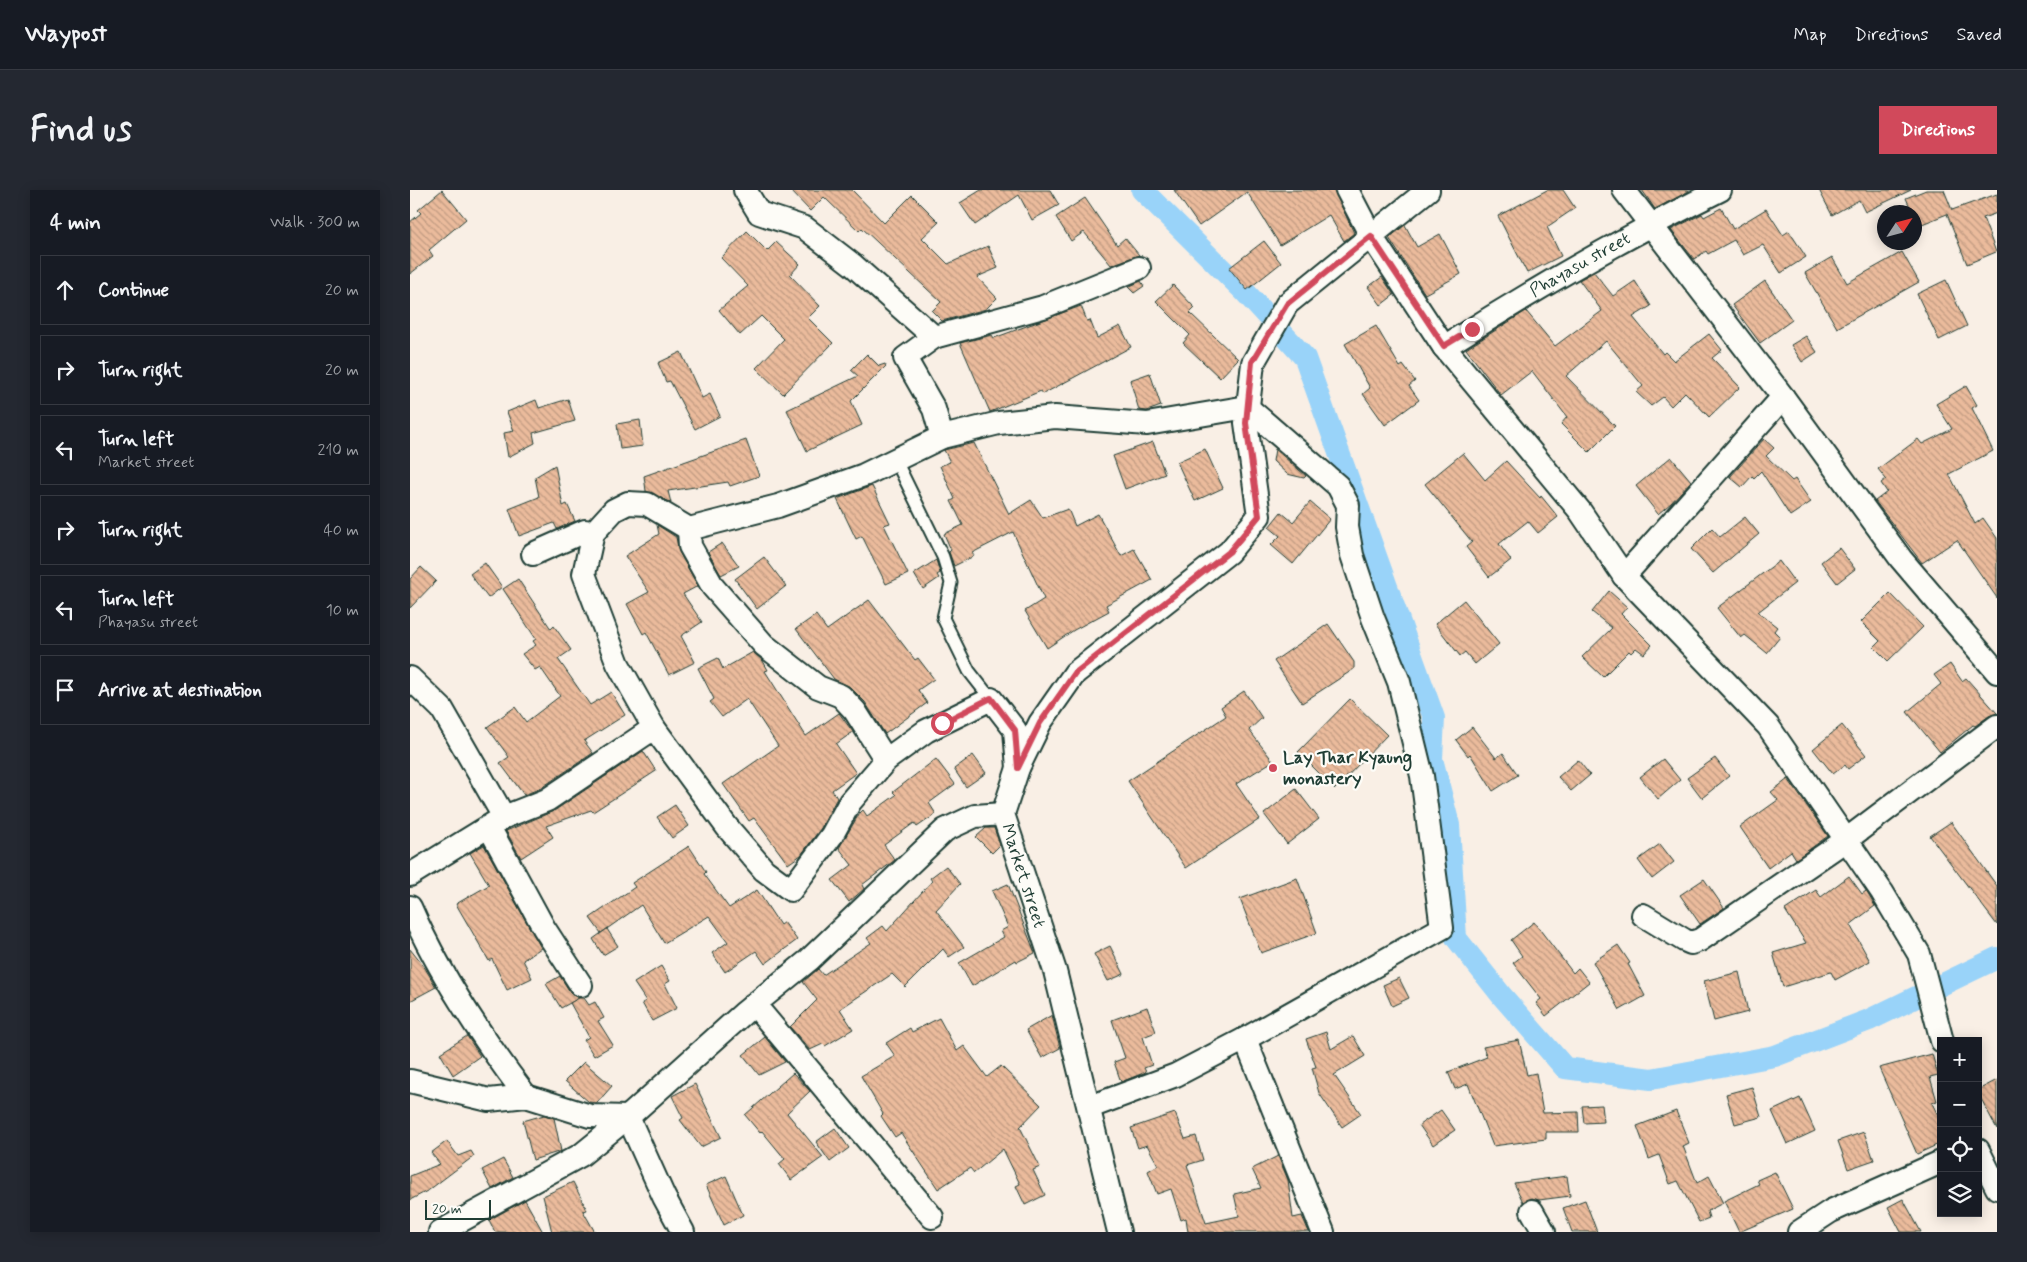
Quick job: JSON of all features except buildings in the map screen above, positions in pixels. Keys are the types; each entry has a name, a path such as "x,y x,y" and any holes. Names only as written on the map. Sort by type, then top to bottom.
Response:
{"street":[{"path":"746,190 759,213 805,228 853,265 934,337"},
{"path":"1347,190 1371,236 1444,346 1580,511 1624,576 1768,726 1882,892 1919,954 1934,1018 1941,1037"},
{"name":"Market street","path":"1119,1232 1090,1107 1055,971 1003,814 1018,768 1040,723 1075,673 1229,552 1259,516 1246,423 1252,362 1287,304 1428,190"},
{"path":"1624,190 1783,397 1901,560 1994,660"},
{"name":"Phayasu street","path":"1444,346 1513,302 1651,224 1720,190"},
{"path":"942,437 934,409 905,358 934,337 1042,307 1139,268"},
{"path":"1624,576 1783,397"},
{"path":"1018,768 1015,730 991,698 926,731 886,760 850,802 832,835 791,890 764,870 727,827 654,728 618,664 584,574 593,533 614,510 628,503 647,504 689,529 778,506 864,475 942,437 999,423 1055,417 1146,424 1247,407 1338,486 1348,506 1347,527 1352,555 1373,618 1399,682 1422,776 1442,928 1176,1075 1090,1107"},
{"path":"689,529 690,546 713,587 764,645 818,687 841,696 856,711 886,760"},
{"path":"534,554 585,531 593,533"},
{"path":"410,678 442,709 497,822 544,928 581,984"},
{"path":"1643,914 1691,944 1700,940 1846,840 1997,726"},
{"path":"410,875 497,822 547,800 654,728"},
{"path":"440,1232 581,1156 628,1117 754,1004 810,960 945,830 975,816 1003,814"},
{"path":"410,907 422,934 488,1047 526,1096"},
{"path":"754,1004 932,1218"},
{"path":"1244,1039 1323,1232"},
{"path":"410,1080 489,1100 526,1096 590,1116 628,1117"},
{"path":"628,1117 664,1197 683,1232"},
{"path":"1987,1157 1997,1188"},
{"path":"1799,1232 1831,1211 1937,1164"},
{"path":"1532,1211 1544,1232"}],"lane":[{"path":"895,459 942,556 951,583 943,618 969,671 991,698"}],"waterway":[{"path":"1142,190 1246,293 1305,358 1434,718 1432,759 1449,825 1456,938 1502,996 1565,1068 1651,1079 1775,1056 1869,1020 1997,958"}],"place":[{"name":"Lay Thar Kyaung monastery","path":"1273,768"}],"route":[{"path":"942,723 991,698 1015,730 1018,768 1040,723 1075,673 1229,552 1259,516 1246,423 1252,362 1287,304 1371,236 1444,346 1472,329"}]}
